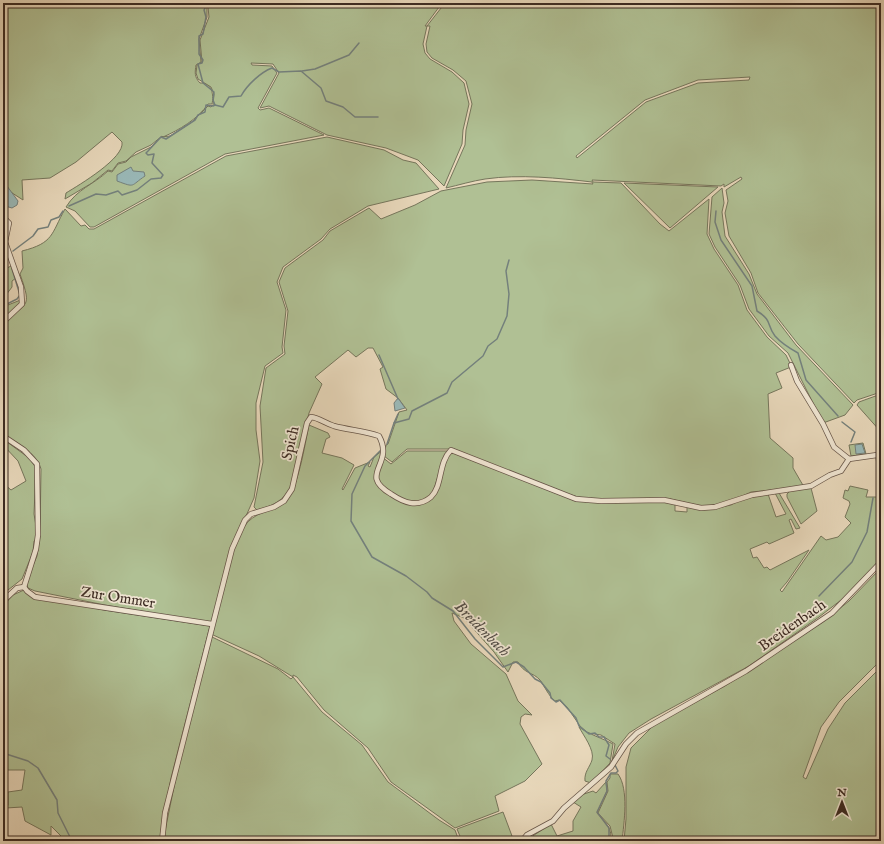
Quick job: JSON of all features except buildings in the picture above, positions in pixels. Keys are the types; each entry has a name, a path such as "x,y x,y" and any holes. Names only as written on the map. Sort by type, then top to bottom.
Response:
{"street":[{"path":"877,3 881,5"},
{"path":"3,322 22,304 21,287 5,242 9,223 6,220"},
{"path":"791,365 797,381 823,424 834,447 849,459 877,455 881,457"},
{"name":"Spich","path":"212,624 232,549 245,520 251,514 274,507 288,496 292,489 308,423 311,417 318,418 336,427 364,431 379,436 384,450 384,457 377,471 376,478 378,483 383,490 406,502 422,502 432,496 447,454 451,450 576,499 601,501 664,500 701,508 716,507 752,495 811,486 830,475 841,471 849,459"},
{"path":"3,436 24,450 37,464 38,535 36,549 24,587 17,588 3,601"},
{"name":"Breidenbach","path":"522,841 527,835 553,821 564,808 611,768 626,744 637,733 746,671 832,614 881,562"},
{"name":"Zur Ommer","path":"24,587 27,592 35,596 212,624"},
{"path":"162,841 165,813 212,624"}],"green space":[{"path":"3,3 210,3 207,7 207,17 199,39 201,62 196,65 195,72 200,83 204,83 210,87 213,97 212,104 208,104 188,124 163,137 162,136 151,145 136,152 126,161 118,163 112,171 108,170 92,183 65,199 66,193 100,170 116,156 121,148 122,142 112,132 76,162 50,178 22,180 23,200 3,187"},
{"path":"212,3 442,3 425,26 427,26 423,44 425,53 430,59 452,72 464,83 469,104 463,130 462,144 444,186 418,160 386,148 327,135 269,106 260,108 279,73 273,64 251,63 252,65 272,66 277,73 258,108 260,110 269,108 324,135 225,154 94,227 90,227 75,211 66,207 80,191 108,171 112,172 118,164 126,162 131,157 151,147 161,137 170,136 192,122 208,106 211,107 213,105 214,94 211,87 198,79 196,73 197,65 202,62 200,40 209,17 208,7"},
{"path":"445,3 873,3 881,7 881,392 857,400 854,403 798,344 758,293 751,273 729,236 725,213 728,201 726,190 742,179 741,177 724,187 724,184 721,186 592,180 593,182 621,183 660,224 669,231 709,199 707,234 714,249 738,285 747,310 767,337 786,355 799,382 791,367 776,373 782,388 768,394 770,438 793,458 793,468 804,487 751,492 730,502 712,506 701,506 670,499 602,500 578,497 551,489 454,449 407,449 392,462 384,456 386,445 388,444 399,412 407,410 398,398 386,389 380,369 383,367 373,348 368,348 356,357 348,350 315,377 322,384 309,413 291,486 285,496 277,502 268,507 257,510 254,507 263,462 260,406 266,368 285,354 284,346 288,311 279,282 285,268 323,240 330,231 369,208 381,219 415,205 441,191 487,182 532,180 593,184 592,182 566,179 512,177 485,179 446,188 465,145 466,130 472,104 466,81 453,70 432,58 427,52 426,44 430,26 427,26","holes":["750,77 749,80 698,83 646,102 577,158 576,156 645,100 698,80"]},
{"path":"327,137 384,150 403,160 416,163 439,189 368,206 330,229 321,239 283,267 277,282 286,310 282,347 283,353 265,366 256,403 256,430 260,461 254,498 234,543 211,623 105,605 35,591 28,588 26,582 37,556 40,533 41,469 39,463 31,453 20,444 3,434 3,325 25,304 26,294 20,274 23,268 22,251 40,245 46,241 54,231 65,209 81,226 85,225 89,229 94,229 226,156"},
{"path":"624,183 718,187 670,228"},
{"path":"722,188 724,203 722,212 725,236 749,274 757,294 796,345 853,405 845,415 823,423 788,353 769,336 749,309 740,285 715,247 709,234 712,197"},
{"path":"13,265 16,278 12,281 12,287 3,299 3,270"},
{"path":"23,299 19,306 3,319 3,307"},
{"path":"881,394 881,432 857,405 859,402"},
{"path":"309,425 328,433 330,437 326,439 322,453 342,458 354,465 342,489 343,490 355,468 370,462 368,466 370,467 374,457 383,450 382,457 391,464 407,451 449,451 443,461 432,495 435,495 448,454 453,452 573,500 664,501 675,504 675,511 687,512 687,507 713,509 731,505 744,498 768,494 776,517 786,514 775,493 779,493 800,528 796,529 791,519 789,520 794,533 769,544 767,542 750,549 753,558 757,557 764,568 767,567 770,570 809,550 780,590 782,592 821,536 826,540 838,537 851,523 845,517 850,504 849,501 843,498 845,490 848,491 850,486 868,490 866,497 880,497 881,559 845,597 749,666 651,719 629,733 618,747 612,761 615,744 601,735 588,733 580,726 567,707 559,700 555,701 548,694 540,680 523,669 518,662 513,662 508,672 494,652 464,618 452,613 454,621 471,644 506,674 518,701 532,715 525,714 521,717 520,724 542,764 525,781 495,796 499,811 455,828 391,782 368,748 324,710 297,677 293,675 293,677 259,656 211,634 228,564 238,538 244,527 252,518 279,505 289,497 297,478"},
{"path":"3,439 29,458 36,468 34,514 37,532 33,552 22,579 3,594 3,483 11,490 26,481 18,461 3,445"},
{"path":"863,443 866,454 851,456 849,445"},
{"path":"876,457 881,459 881,475 878,476"},
{"path":"811,488 817,511 801,524 787,497 787,494 791,490"},
{"path":"881,568 881,660 839,702 821,727 803,777 806,779 828,729 845,703 881,667 881,841 624,841 626,819 626,767 631,748 654,725 725,686 823,622 849,601"},
{"path":"24,590 30,594 104,610 210,626 171,778 160,841 129,837 128,841 66,841 51,826 51,835 25,821 22,807 6,808 8,805 8,792 22,790 25,770 3,770 3,606 13,595"},
{"path":"210,636 278,669 291,679 293,677 322,712 362,745 388,782 455,830 459,841 163,841 179,762"},
{"path":"579,727 613,744 610,763 591,783 585,781 585,778 586,772 592,760 592,752"},
{"path":"610,774 618,774 624,788 625,806 622,841 612,841 613,838 610,826 598,813 608,791 607,782 610,778"},
{"path":"606,782 607,791 597,813 605,822 611,833 610,841 525,841 551,824 557,836 573,831 573,821 581,807 573,802 581,795 593,791 596,793"},
{"path":"503,812 512,836 498,841 462,841 457,829"}],"water":[{"path":"131,167 133,171 144,172 145,176 132,185 127,185 117,181 117,175"},
{"path":"7,186 18,201 17,205 12,208 5,206 4,187"},
{"path":"398,398 405,408 395,411 394,403"},
{"path":"862,444 865,453 856,454 855,445"}],"waterway":[{"path":"69,206 96,194 106,195 118,191 122,195 137,190 151,179 161,178 163,175 152,163 154,154 148,155 146,153 161,137 166,139 195,120 198,115 205,112 206,105 215,105 213,100 214,92 203,83 198,64 202,63 203,60 199,54 199,36 203,34 206,17 204,10 207,4 210,3"},
{"path":"302,71 315,69 349,55 359,43"},
{"path":"215,105 223,107 229,97 241,96 255,79 272,68 279,72 301,71 321,88 326,101 343,107 355,117 378,117"},
{"path":"13,251 33,236 38,229 48,227 51,220 59,217 63,211"},
{"path":"716,211 715,222 721,240 752,286 757,311 765,317 775,336 786,346 798,353 806,380 838,416"},
{"name":"Breidenbach","path":"387,444 394,423 409,419 412,411 447,393 452,382 483,356 488,346 497,339 507,316 509,294 506,271 509,260"},
{"path":"3,306 17,299 20,295 12,269"},
{"path":"379,355 398,399"},
{"name":"Breidenbach","path":"394,423 398,414"},
{"path":"842,422 855,432 851,442"},
{"name":"Breidenbach","path":"381,450 365,466 352,494 351,521 372,557 406,576 427,592 432,598 453,611 475,639 503,667 516,662 524,667 535,679 541,682 550,693 551,698 556,702 560,700 576,718 579,726 589,734 595,733 599,737 604,737 609,745 606,756 610,759"},
{"path":"819,596 852,562 867,532 873,498"},
{"path":"3,753 28,761 38,768 57,800 58,813 72,841"},
{"name":"Breidenbach","path":"609,841 609,828 597,812 607,791 606,781 611,773 616,773 618,771 615,765"}]}
